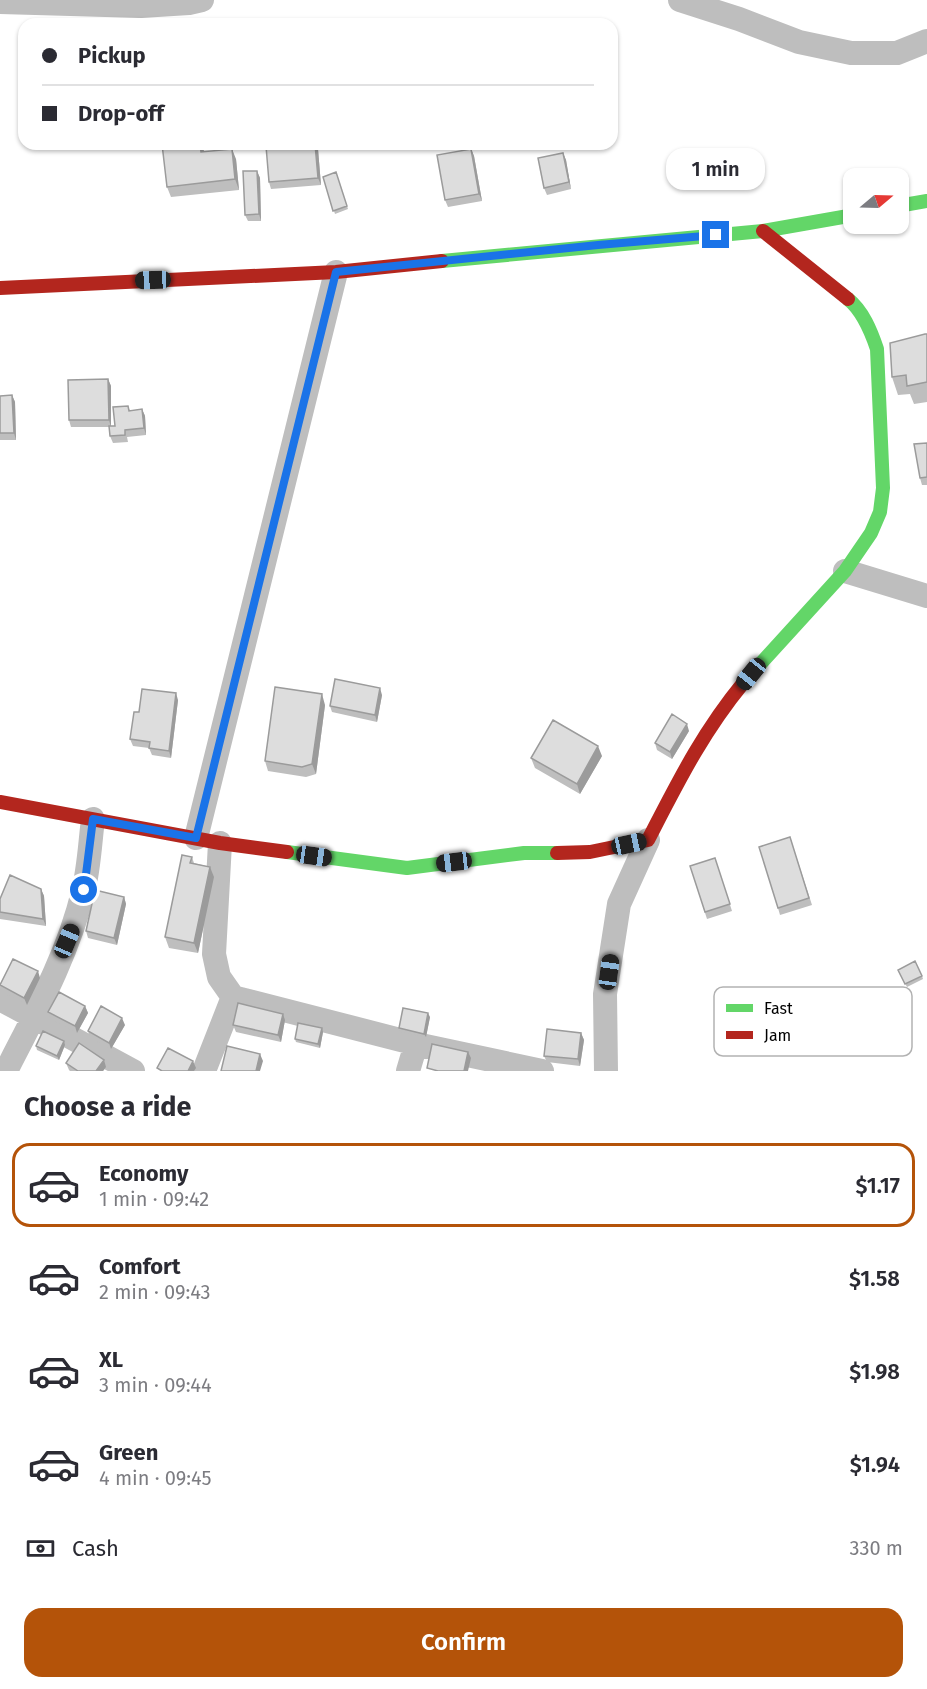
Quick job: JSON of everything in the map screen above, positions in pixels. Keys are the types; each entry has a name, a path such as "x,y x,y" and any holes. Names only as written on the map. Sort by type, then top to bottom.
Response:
{"street":[{"path":"0,2 141,6 202,0"},
{"path":"680,0 799,42 851,53 897,52 927,41"},
{"path":"909,204 927,201"},
{"path":"0,288 336,272 598,245 763,231 843,217"},
{"path":"606,1071 605,994 619,904 648,840 692,754 719,712 845,571 871,532 880,512 883,488 877,349 872,330 854,304 763,231"},
{"path":"196,838 336,272"},
{"path":"845,571 927,596"},
{"path":"0,802 220,843 407,868 524,853 590,852 648,840"},
{"path":"6,1071 34,1016 74,925 84,890 93,819"},
{"path":"220,843 214,954 219,977 233,997 416,1044 542,1071"},
{"path":"204,1071 233,997"},
{"path":"0,999 133,1071"},
{"path":"408,1071 416,1044"}],"building":[{"path":"163,150 201,150 201,152 232,150 235,179 167,187"},
{"path":"266,150 316,150 318,178 269,182"},
{"path":"471,150 479,194 445,200 437,155"},
{"path":"563,153 569,182 544,188 538,158"},
{"path":"243,171 257,171 259,214 245,215"},
{"path":"336,172 347,206 333,211 323,177"},
{"path":"927,334 927,382 907,386 906,375 892,377 890,343"},
{"path":"108,379 109,420 69,420 68,380"},
{"path":"12,395 14,433 0,433 0,396"},
{"path":"128,406 129,411 142,409 144,428 125,430 125,435 110,436 109,426 115,426 113,407"},
{"path":"927,443 927,477 920,478 914,444"},
{"path":"335,679 380,688 375,715 330,706"},
{"path":"275,687 322,694 312,764 302,767 265,761"},
{"path":"142,689 176,693 169,751 149,748 150,742 130,739 134,712 139,712"},
{"path":"672,714 687,724 670,752 655,743"},
{"path":"553,720 598,746 577,784 531,758"},
{"path":"790,837 809,898 778,908 759,847"},
{"path":"182,855 192,857 190,863 210,867 194,943 165,937"},
{"path":"715,858 730,904 705,912 690,866"},
{"path":"10,875 41,889 43,919 0,912 0,899"},
{"path":"95,890 124,897 114,938 86,931"},
{"path":"13,959 38,971 24,998 0,985"},
{"path":"915,961 922,976 905,984 898,970"},
{"path":"59,992 85,1006 75,1026 48,1012"},
{"path":"238,1003 283,1014 278,1035 233,1025"},
{"path":"101,1006 122,1018 109,1043 88,1031"},
{"path":"403,1008 428,1013 424,1034 399,1028"},
{"path":"298,1023 322,1028 318,1044 295,1039"},
{"path":"547,1029 581,1033 578,1059 544,1056"},
{"path":"43,1031 64,1041 57,1056 36,1046"},
{"path":"79,1043 104,1060 96,1071 78,1071 66,1063"},
{"path":"432,1044 468,1052 464,1071 438,1071 427,1068"},
{"path":"227,1046 260,1054 256,1071 221,1071"},
{"path":"168,1048 193,1061 188,1071 162,1071 157,1068"}],"traffic: fast":[{"path":"909,204 927,201"},
{"path":"442,261 763,231 843,217"},
{"path":"744,682 845,571 871,533 880,512 883,488 877,349 862,315 848,299"},
{"path":"287,852 407,868 524,853 557,853"}],"traffic: jam":[{"path":"763,231 848,299"},
{"path":"0,288 336,272 442,261"},
{"path":"557,853 590,852 648,840 703,739 744,682"},
{"path":"0,802 220,843 287,852"}],"route":[{"path":"84,890 93,819 196,838 336,272 716,235"}]}
